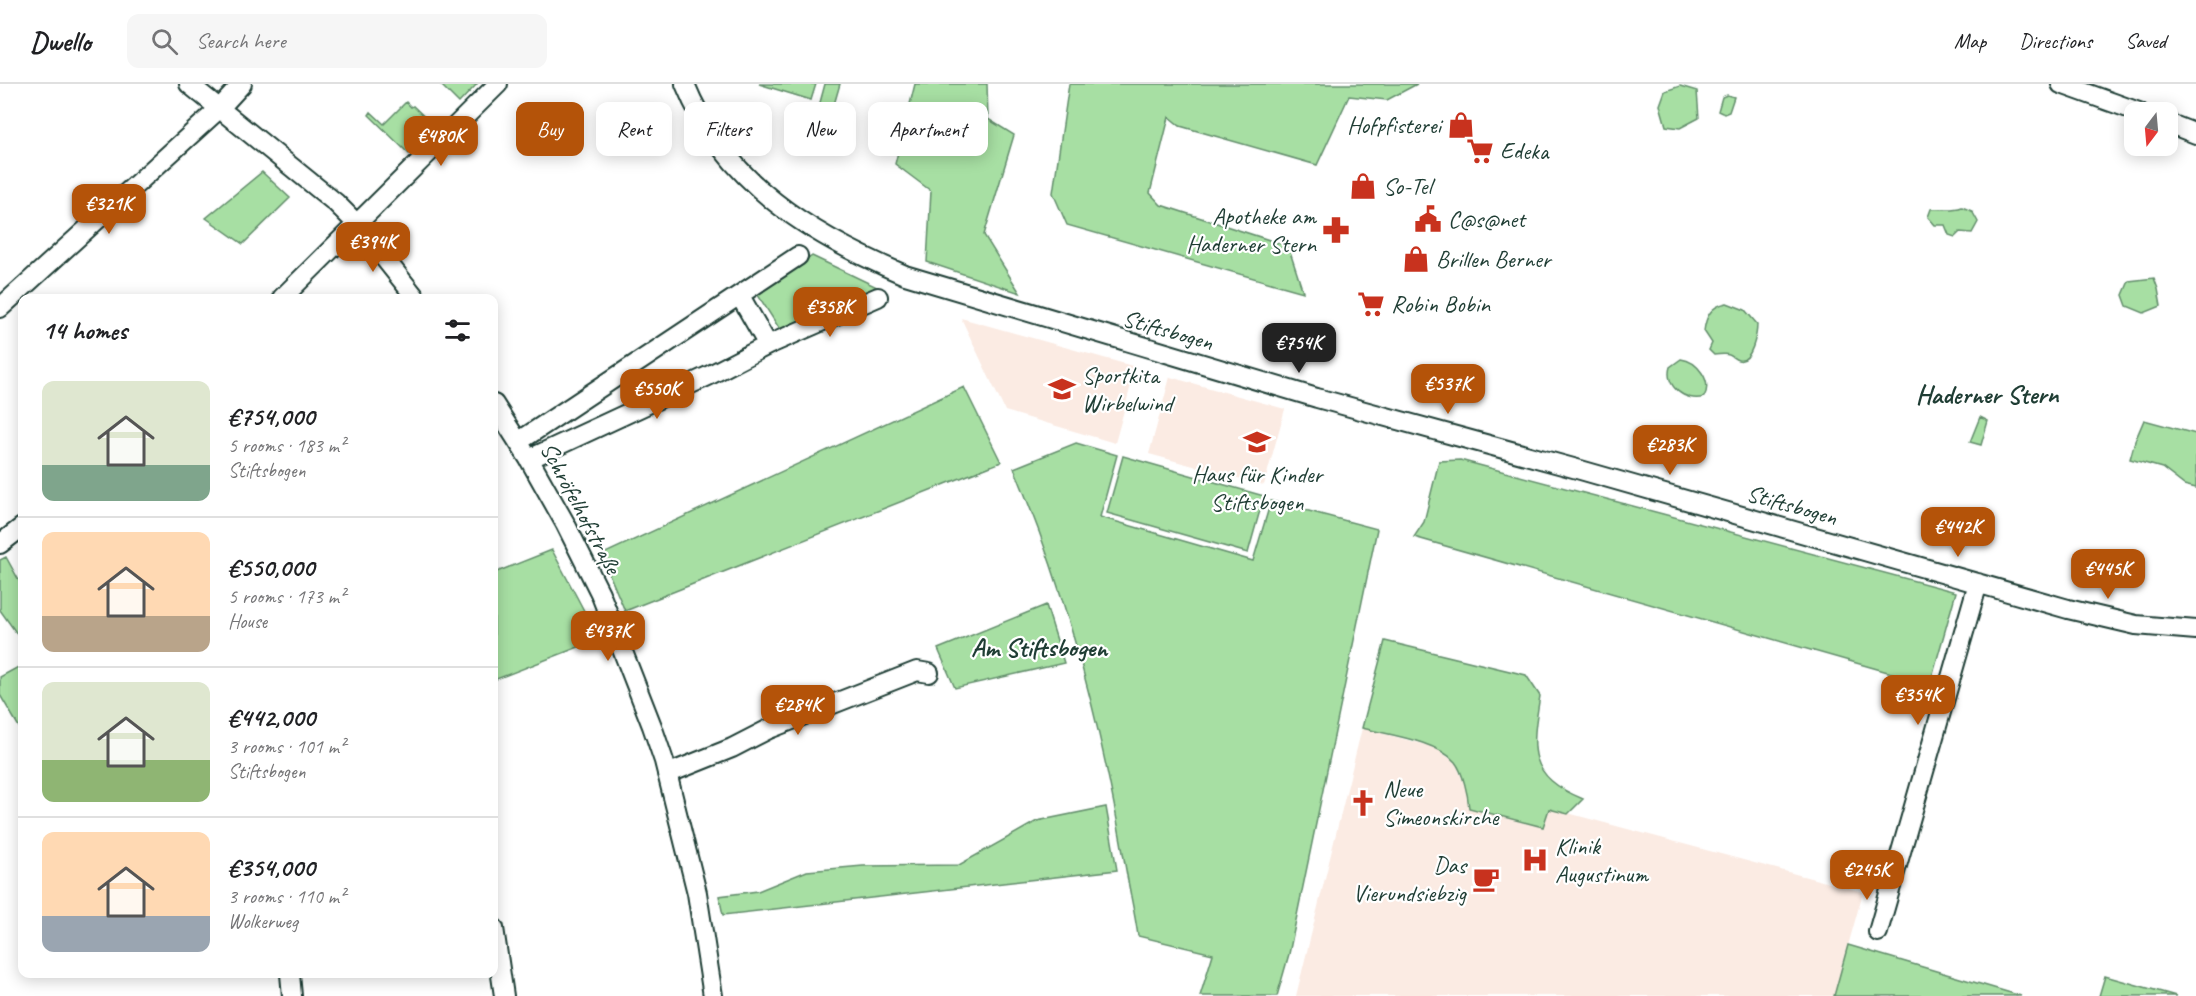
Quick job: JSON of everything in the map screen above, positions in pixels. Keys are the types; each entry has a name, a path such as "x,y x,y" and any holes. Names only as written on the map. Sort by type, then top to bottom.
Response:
{"street":[{"path":"189,84 290,164 358,225 413,294"},
{"path":"0,309 220,108 242,84"},
{"path":"286,294 498,84"},
{"name":"Stiftsbogen","path":"685,84 710,134 758,188 783,211 861,257 904,275 1270,384 1978,583 2119,621 2196,630"},
{"path":"2061,84 2124,107"},
{"path":"2178,127 2196,134"},
{"path":"518,442 798,256"},
{"path":"740,296 768,345"},
{"path":"529,459 708,376 768,345 878,297"},
{"name":"Schröfelhofstraße","path":"498,410 565,523 600,593 660,749 697,893 713,996"},
{"path":"0,544 18,530"},
{"path":"1878,932 1978,583"},
{"path":"667,774 732,748 769,729 917,671 929,673"},
{"path":"498,955 504,996"},
{"path":"290,978 292,996"}],"shaded area":[{"name":"Sportkita Wirbelwind","path":"961,318 1136,367 1115,443 1005,411"},
{"path":"1170,377 1285,409 1264,485 1149,454"},
{"name":"Klinik Augustinum","path":"1362,728 1434,747 1456,763 1467,791 1470,808 1543,827 1549,808 1863,892 1834,996 1296,996"}],"green space":[{"path":"440,84 477,84 459,103"},
{"path":"759,84 816,84 811,100"},
{"path":"825,84 840,84 835,102 820,102"},
{"path":"915,84 987,84 988,102 910,102"},
{"path":"1069,84 1417,84 1387,100 1349,96 1317,165 1180,126 1169,117 1150,193 1161,205 1288,246 1303,292 1067,225 1053,193"},
{"path":"1680,86 1697,91 1699,118 1680,128 1666,126 1660,105 1665,91"},
{"path":"1727,95 1734,97 1729,112 1724,114 1718,111 1722,97"},
{"path":"406,102 435,127 409,154 369,115 371,112 384,124"},
{"path":"988,119 1014,135 984,235 1020,293 927,262 931,191 895,164 897,156 988,156"},
{"path":"262,172 290,198 243,244 206,218"},
{"path":"1962,207 1972,211 1978,222 1972,233 1960,232 1955,237 1949,235 1945,225 1935,225 1928,217 1931,209"},
{"path":"812,256 881,289 784,336 756,292"},
{"path":"2154,278 2161,306 2144,313 2127,306 2123,295 2129,281"},
{"path":"1727,303 1745,310 1757,324 1753,347 1743,360 1737,360 1727,354 1714,355 1709,350 1712,343 1704,331 1706,321 1713,309"},
{"path":"1681,359 1693,364 1702,373 1706,385 1704,397 1690,398 1673,386 1670,381 1670,367"},
{"path":"964,387 1001,462 625,611 601,555"},
{"path":"1980,417 1988,421 1981,445 1970,442"},
{"path":"2144,420 2196,434 2196,488 2184,485 2162,468 2130,459"},
{"path":"1076,443 1117,455 1100,517 1253,561 1271,501 1377,529 1289,954 1277,996 1200,996 1213,954 1138,936 1117,819 1082,666 1051,566 1014,468"},
{"path":"1123,456 1264,496 1248,553 1107,513"},
{"path":"1460,460 1956,592 1930,684 1414,537 1424,522 1439,461"},
{"path":"552,550 599,639 498,678 498,571"},
{"path":"6,557 18,579 18,635 0,610 0,560"},
{"path":"1046,605 1064,663 955,688 938,649"},
{"path":"1385,641 1526,675 1540,696 1535,746 1542,771 1551,781 1583,799 1568,814 1549,809 1543,827 1469,808 1460,772 1455,762 1447,755 1425,744 1362,728"},
{"path":"18,667 18,725 0,695 0,677"},
{"path":"1106,807 1117,870 723,915 719,896 758,891 807,871 863,866 959,865 1037,821"},
{"path":"1848,945 2021,996 1834,996"},
{"path":"2105,976 2176,996 2099,996"}],"place":[{"name":"Hofpfisterei","path":"1461,125"},
{"name":"Edeka","path":"1480,151"},
{"name":"So-Tel","path":"1363,186"},
{"name":"C@s@net","path":"1428,219"},
{"name":"Apotheke am Haderner Stern","path":"1336,230"},
{"name":"Brillen Berner","path":"1416,259"},
{"name":"Robin Bobin","path":"1371,304"},
{"name":"Sportkita Wirbelwind","path":"1062,389"},
{"name":"Haus für Kinder Stiftsbogen","path":"1257,442"},
{"name":"Neue Simeonskirche","path":"1363,803"},
{"name":"Klinik Augustinum","path":"1535,860"},
{"name":"Das Vierundsiebzig","path":"1486,879"}],"district":[{"name":"Haderner Stern","path":"1987,394"},
{"name":"Am Stiftsbogen","path":"1039,647"}]}
